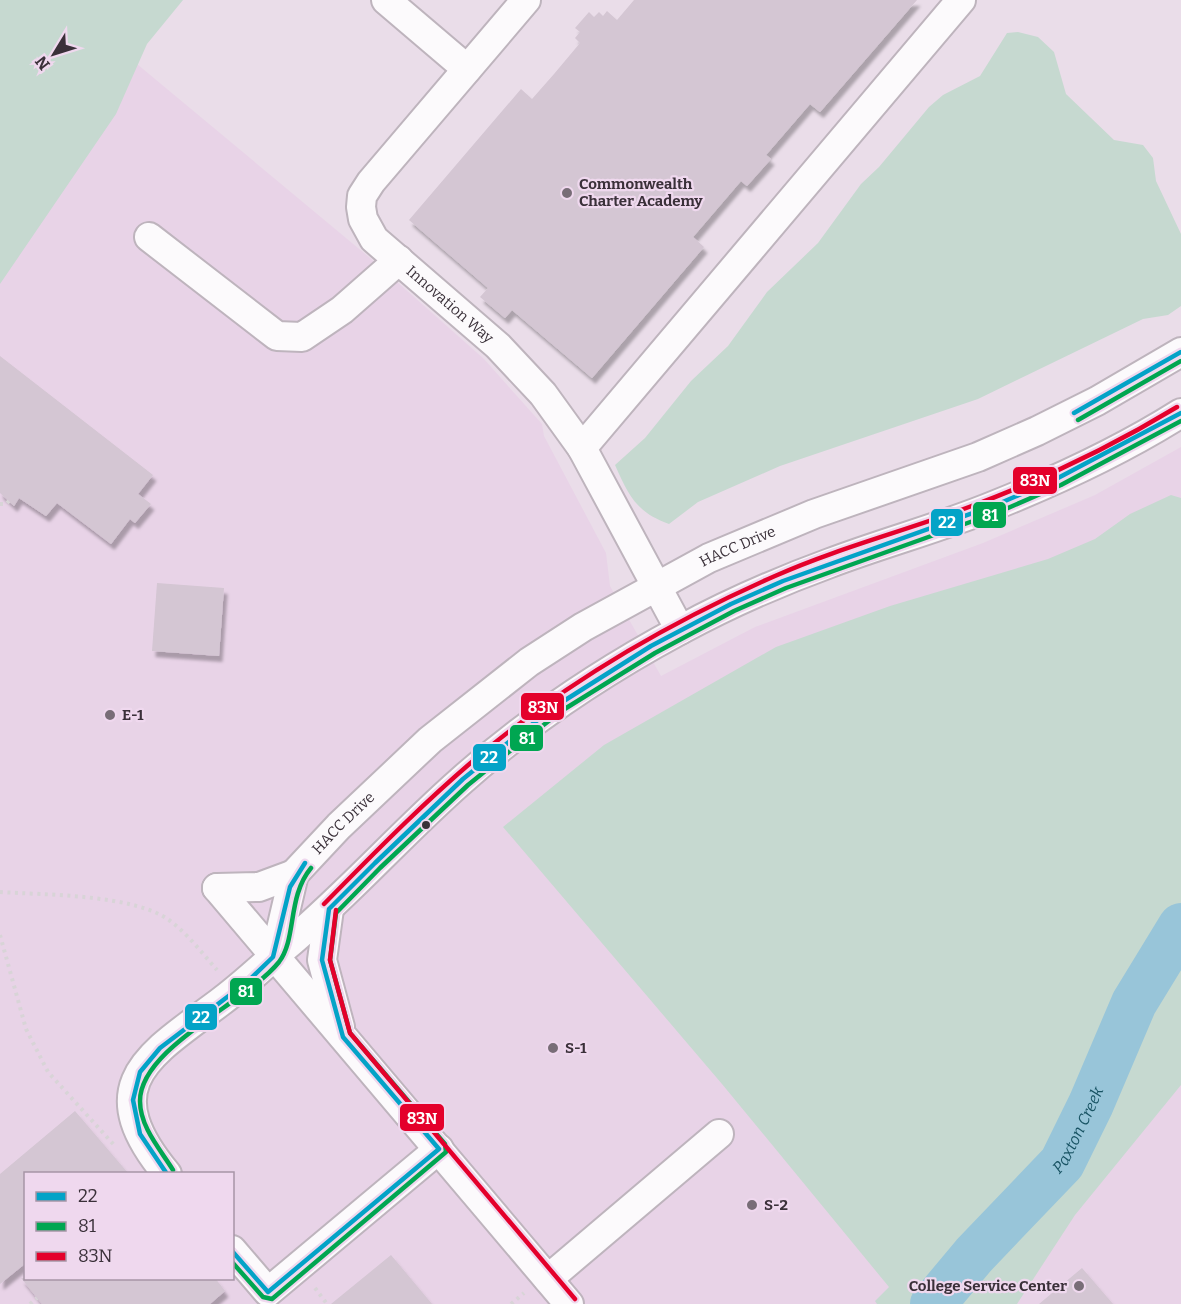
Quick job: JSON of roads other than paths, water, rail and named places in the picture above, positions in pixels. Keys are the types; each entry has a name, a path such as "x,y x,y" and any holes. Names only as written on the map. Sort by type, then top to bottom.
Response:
{"street":[{"path":"386,0 467,69"},
{"name":"Innovation Way","path":"526,0 371,182 362,196 360,207 369,231 381,246 498,346 543,394 582,448 680,630"},
{"path":"582,448 961,0"},
{"path":"149,237 277,336 302,337 342,310 399,260"},
{"name":"HACC Drive","path":"294,874 382,783 478,700 574,633 656,585 763,534 978,457 1037,431 1097,401 1181,352"},
{"path":"166,1172 147,1148 134,1117 134,1082 152,1054 227,981 275,955 329,909 418,820 510,741 601,676 680,630 783,581 998,504 1121,447 1181,413"},
{"path":"294,874 259,887 217,888 440,1149 537,1285 569,1304"},
{"path":"275,955 294,874"},
{"path":"329,909 322,960 343,1037"},
{"path":"537,1285 719,1134"},
{"path":"234,1252 268,1292 440,1149"}],"waterway":[{"name":"Paxton Creek","path":"933,1304 974,1255 1062,1163 1091,1104 1134,1003 1181,926"}],"place":[{"name":"Commonwealth Charter Academy","path":"567,193"},
{"name":"E-1","path":"110,715"},
{"name":"S-1","path":"553,1048"},
{"name":"S-2","path":"752,1205"},
{"name":"College Service Center","path":"1079,1286"}]}
